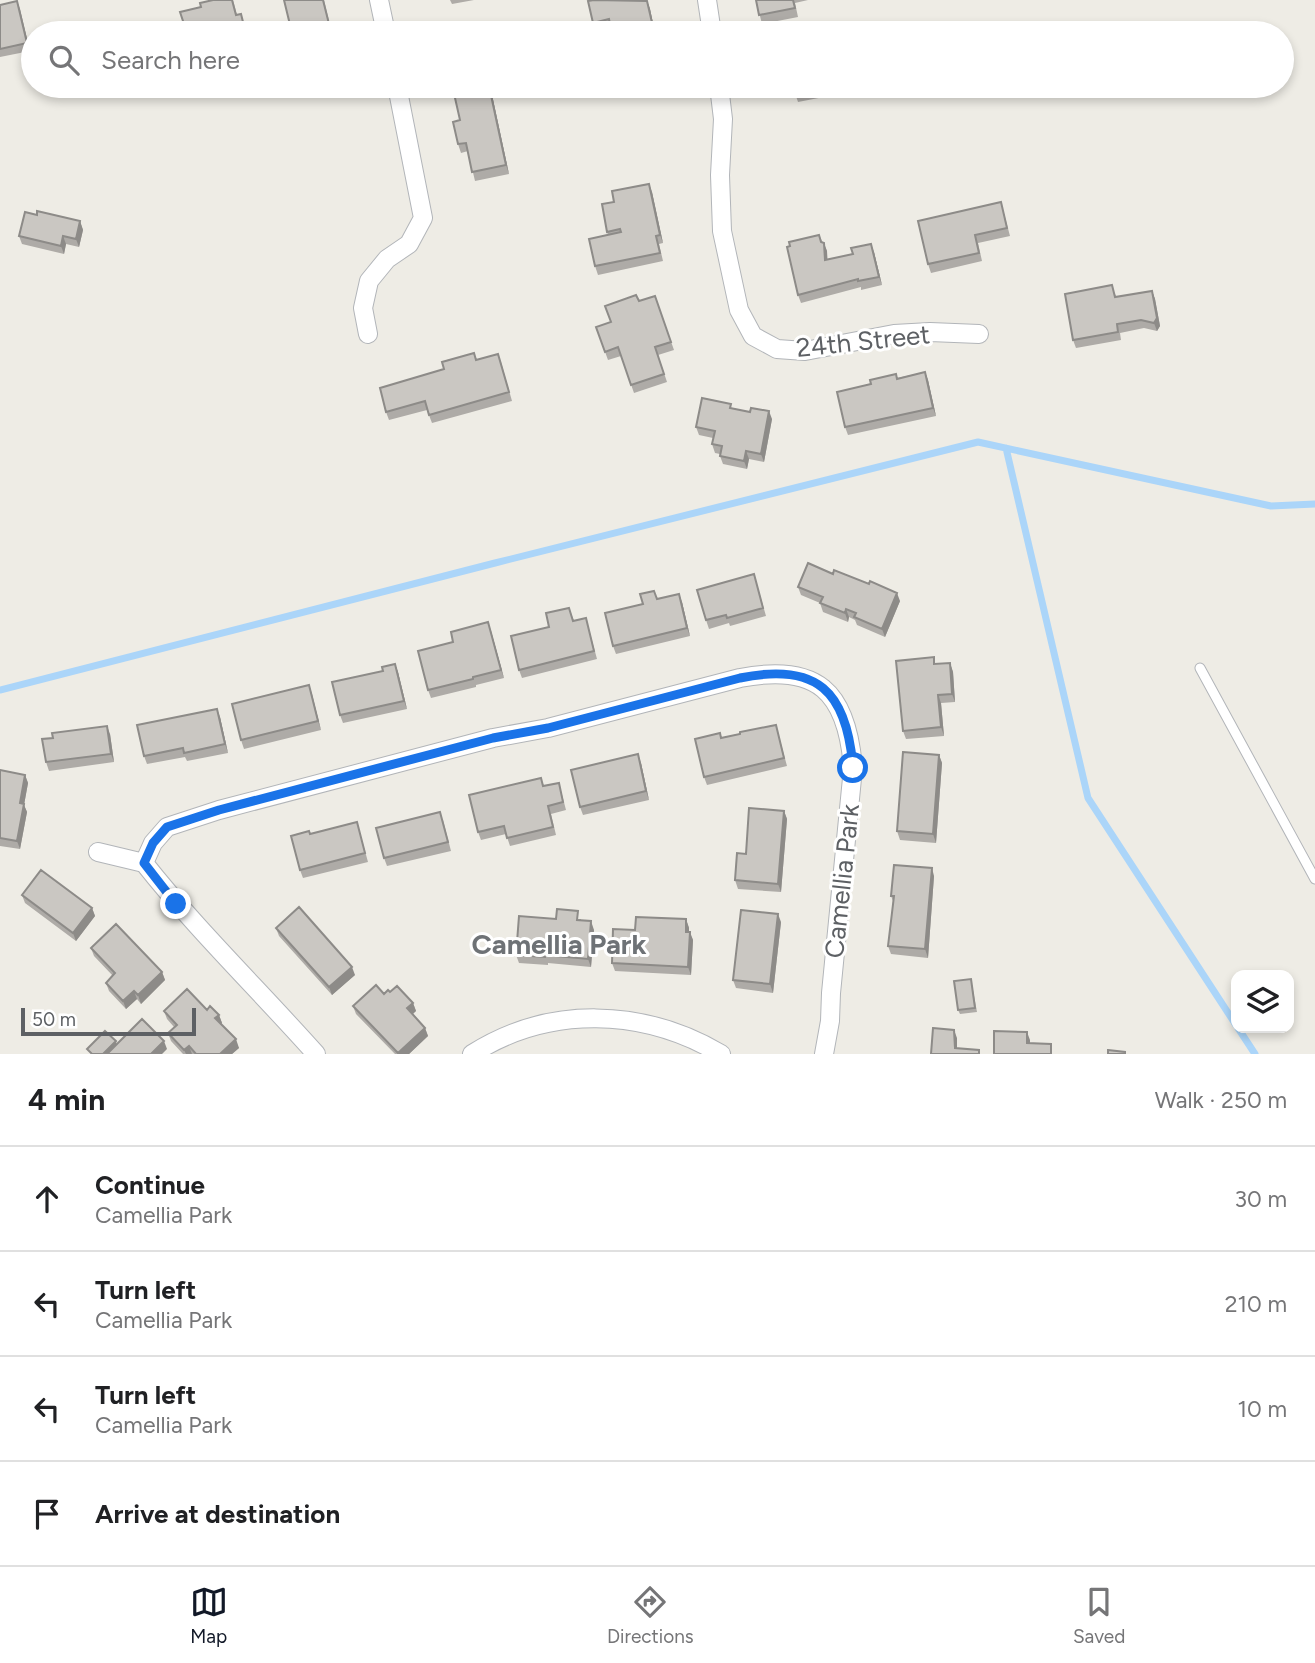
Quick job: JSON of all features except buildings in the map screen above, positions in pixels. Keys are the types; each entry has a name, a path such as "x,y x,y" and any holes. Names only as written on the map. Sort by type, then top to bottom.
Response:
{"street":[{"path":"379,0 383,21"},
{"path":"706,0 710,21"},
{"path":"368,334 363,308 369,281 387,259 409,244 423,218 399,98"},
{"name":"24th Street","path":"720,98 723,119 720,175 722,231 739,310 753,336 777,349 804,351 894,334 979,334"},
{"name":"Camellia Park","path":"144,863 153,843 167,827 219,810 493,738 548,728 740,678 768,672 797,675 823,687 842,711 851,739 853,768 830,1021 824,1054"},
{"path":"98,852 144,863 176,904 316,1054"},
{"path":"472,1054 514,1031 541,1023 596,1018 652,1026 677,1033 721,1054"}],"lane":[{"path":"1200,668 1315,879"}],"waterway":[{"path":"0,690 978,442 1271,506 1315,504"},
{"path":"1006,448 1088,798 1231,1017"},
{"path":"1241,1033 1255,1054"}],"district":[{"name":"Camellia Park","path":"559,944"}],"route":[{"path":"176,904 144,863 153,843 167,827 219,810 493,738 548,728 768,672 797,675 823,687 842,711 851,739 853,768"}]}
